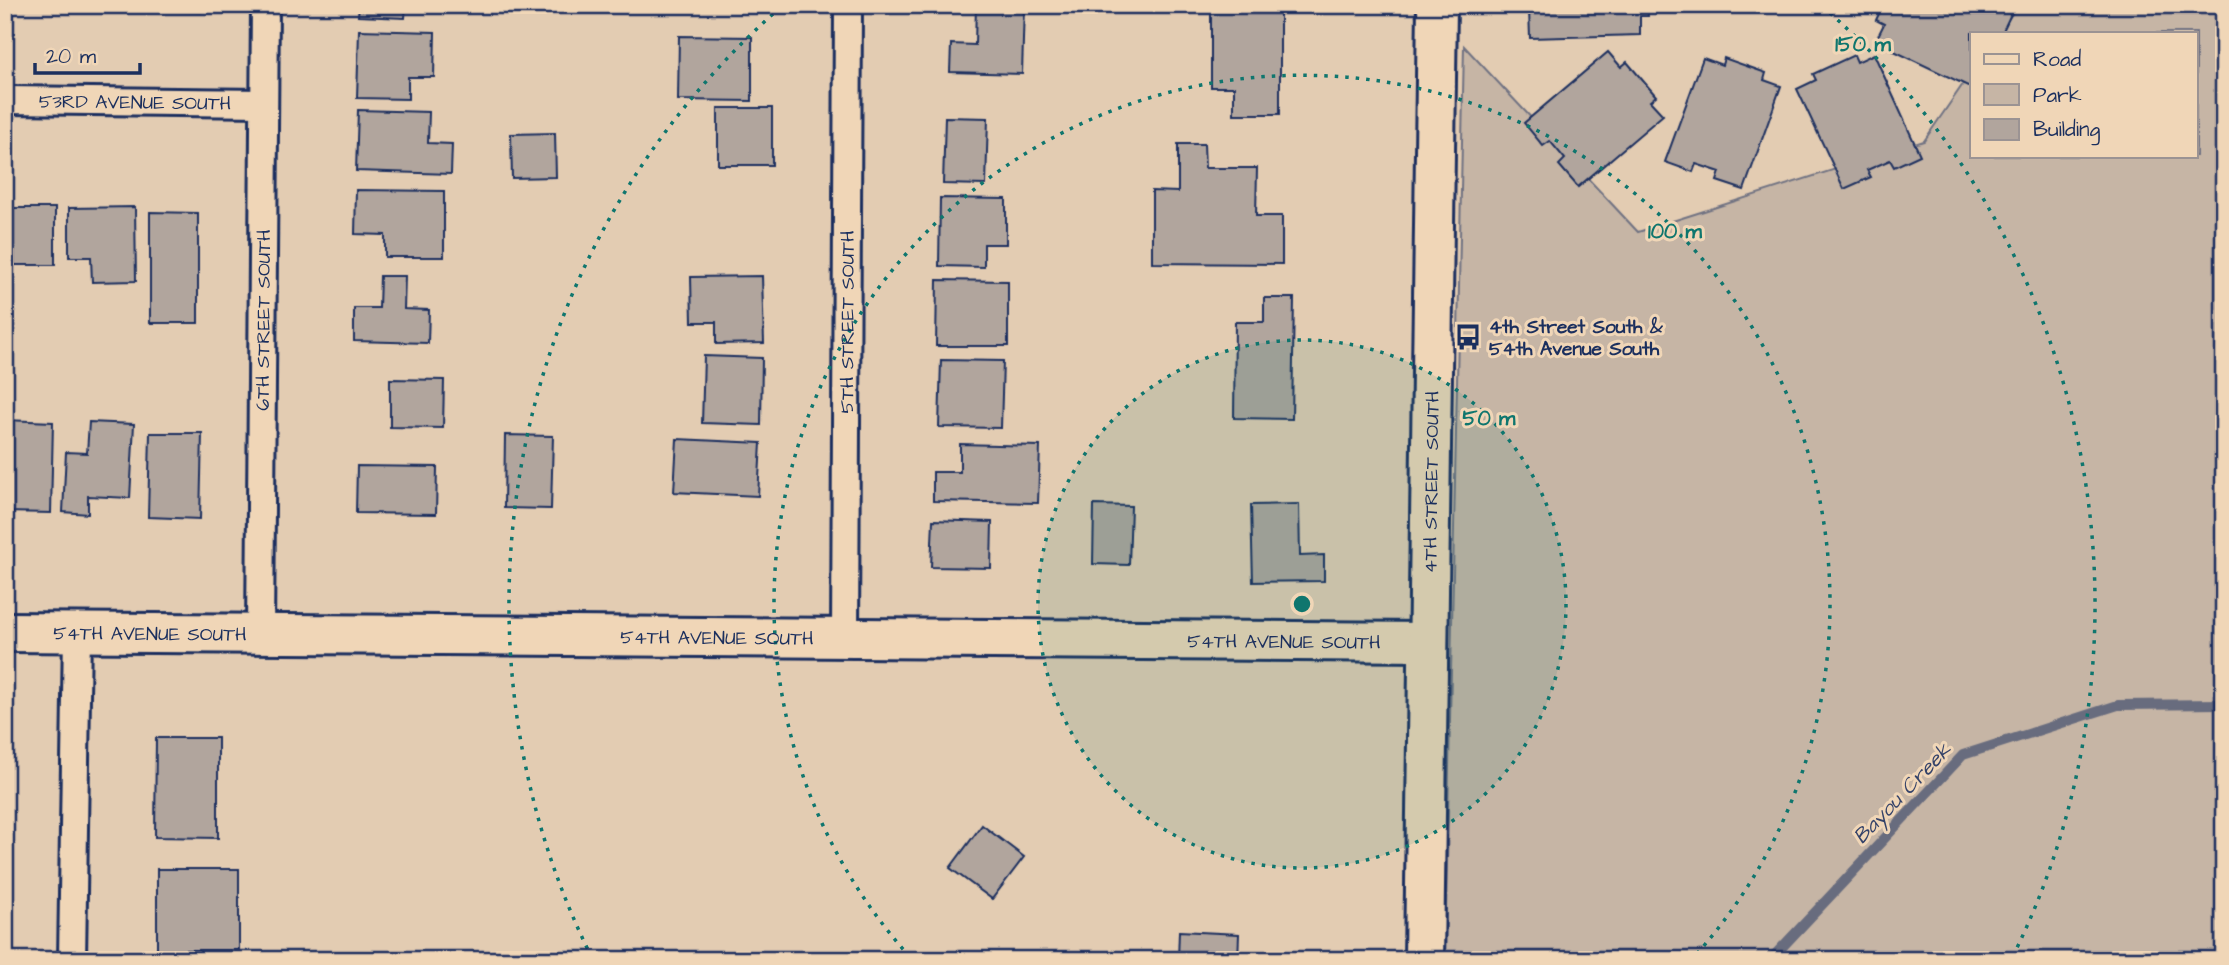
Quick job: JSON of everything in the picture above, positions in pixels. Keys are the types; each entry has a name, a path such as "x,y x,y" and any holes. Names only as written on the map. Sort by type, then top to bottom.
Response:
{"street":[{"name":"6TH STREET SOUTH","path":"260,633 265,5"},
{"name":"5TH STREET SOUTH","path":"845,639 848,5"},
{"name":"4TH STREET SOUTH","path":"1424,960 1437,5"},
{"name":"53RD AVENUE SOUTH","path":"5,100 264,103"},
{"name":"54TH AVENUE SOUTH","path":"5,632 1428,642"},
{"path":"72,960 77,632"}],"green space":[{"path":"2018,5 2224,5 2224,960 1445,960 1464,46 1638,232 1924,141 1970,74 1970,158 2198,158 2198,32 2000,32"}],"building":[{"path":"73,5 139,5 139,9 73,11"},
{"path":"158,5 202,5 201,12 158,10"},
{"path":"359,5 406,5 405,18 358,16"},
{"path":"976,5 1024,5 1022,74 950,72 951,44 975,45"},
{"path":"1537,5 1647,5 1648,16 1640,16 1640,35 1530,38 1529,9 1537,9"},
{"path":"1883,5 1992,5 2011,14 2002,32 1970,32 1970,87 1875,42 1884,24 1876,20"},
{"path":"1211,10 1280,10 1280,114 1234,114 1234,87 1211,87"},
{"path":"359,30 435,32 434,77 408,77 408,99 357,98"},
{"path":"679,36 752,37 752,101 678,100"},
{"path":"1608,52 1621,67 1627,62 1656,96 1650,101 1663,115 1578,187 1559,165 1565,159 1550,141 1543,146 1524,123"},
{"path":"1874,54 1920,155 1894,167 1890,160 1867,170 1871,177 1844,189 1797,89 1816,80 1813,74 1854,55 1857,62"},
{"path":"1703,58 1722,65 1724,58 1766,73 1764,80 1781,86 1744,190 1717,181 1720,172 1696,164 1693,172 1665,162"},
{"path":"718,108 772,108 772,165 718,165"},
{"path":"358,110 429,112 428,143 452,144 451,174 356,171"},
{"path":"945,117 988,118 986,185 943,184"},
{"path":"555,133 556,177 512,178 511,134"},
{"path":"1178,144 1204,144 1205,168 1257,168 1256,216 1282,216 1282,264 1152,263 1152,191 1178,192"},
{"path":"356,190 444,191 444,257 385,257 385,235 355,234"},
{"path":"940,198 1006,199 1006,244 984,244 984,267 939,266"},
{"path":"135,207 136,281 92,282 91,257 69,257 69,208"},
{"path":"5,208 55,208 55,265 5,265"},
{"path":"150,212 198,213 198,323 150,323"},
{"path":"380,276 405,276 404,309 429,310 428,343 354,341 354,308 379,308"},
{"path":"762,276 764,343 716,344 716,322 692,322 691,277"},
{"path":"937,280 1008,281 1008,346 936,346"},
{"path":"1264,298 1294,298 1292,419 1234,418 1235,322 1264,322"},
{"path":"704,356 762,358 761,425 702,423"},
{"path":"941,360 1003,361 1001,428 939,427"},
{"path":"390,379 444,380 443,428 390,427"},
{"path":"5,420 53,422 51,513 5,512"},
{"path":"89,422 134,424 130,498 88,496 88,514 63,512 66,452 87,453"},
{"path":"150,433 202,433 200,519 148,517"},
{"path":"505,435 553,436 551,509 504,508"},
{"path":"677,439 761,443 758,496 674,492"},
{"path":"960,444 1040,446 1038,503 933,501 933,472 960,472"},
{"path":"357,466 437,467 436,514 356,513"},
{"path":"1299,504 1300,556 1324,555 1324,581 1253,582 1251,505"},
{"path":"1094,505 1131,506 1129,565 1093,564"},
{"path":"933,520 992,522 991,568 931,567"},
{"path":"156,738 218,738 218,838 155,837"},
{"path":"982,825 1024,857 992,899 950,868"},
{"path":"157,869 239,869 239,950 157,950"},
{"path":"1179,931 1239,934 1238,960 1178,960"}],"waterway":[{"name":"Bayou Creek","path":"1770,960 1963,755 2118,705 2224,704"}],"place":[{"name":"4th Street South & 54th Avenue South","path":"1468,337"}]}
